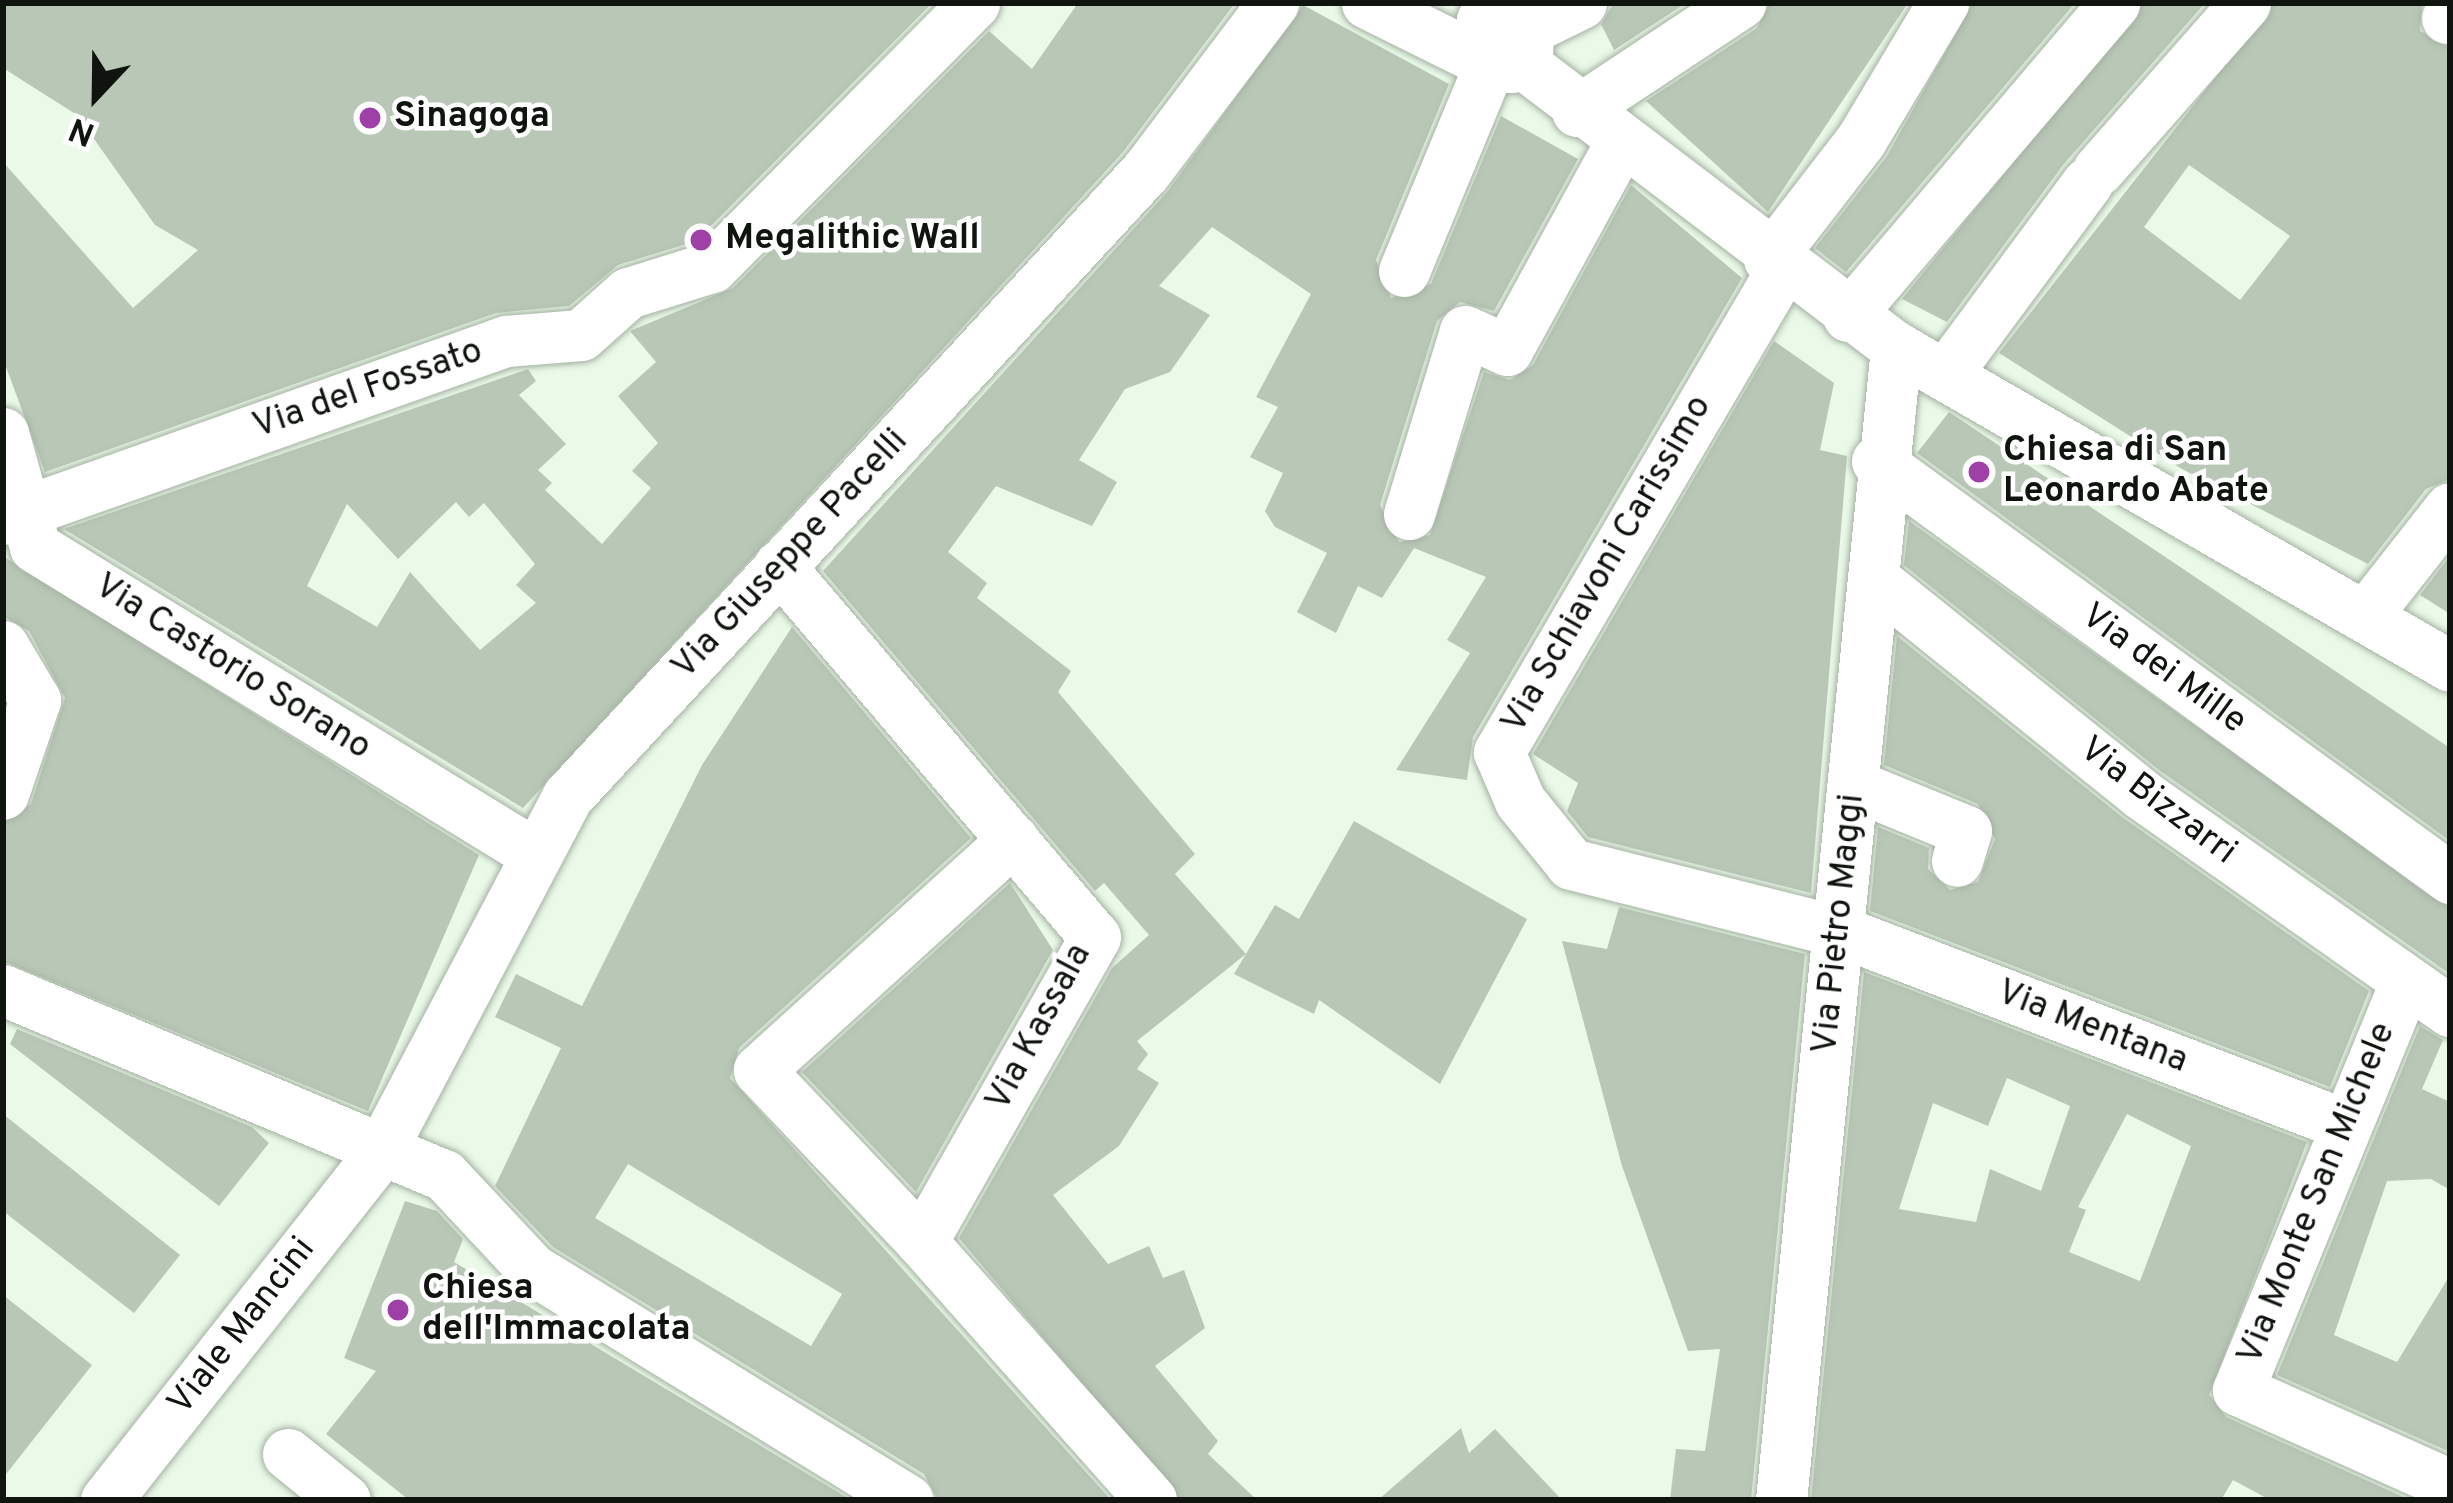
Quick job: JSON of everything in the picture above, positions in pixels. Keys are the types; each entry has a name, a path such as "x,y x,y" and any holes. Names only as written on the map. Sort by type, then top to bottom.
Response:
{"street":[{"name":"Via del Fossato","path":"12,515 506,341 581,335 628,293 712,267 974,3"},
{"name":"Via Giuseppe Pacelli","path":"380,1154 530,851 778,566 1146,171 1274,3"},
{"path":"1367,3 1509,40 1577,111 1848,316 2450,666"},
{"path":"1404,271 1509,40 1581,3"},
{"path":"1577,111 1740,3"},
{"path":"1775,264 1861,140 1942,3"},
{"path":"1848,316 2114,3"},
{"path":"1948,371 2093,177 2245,3"},
{"path":"1409,514 1465,331 1507,350 1620,144"},
{"name":"Via Schiavoni Carissimo","path":"1775,264 1499,752 1520,802 1571,864 1842,932"},
{"name":"Via Pietro Maggi","path":"1781,1500 1842,932 1874,579 1876,461 1896,347"},
{"name":"Via Castorio Sorano","path":"3,433 12,515 35,547 530,851"},
{"name":"Via dei Mille","path":"1876,461 2450,878"},
{"path":"2365,616 2450,508"},
{"name":"Via Kassala","path":"778,566 1094,937 922,1242"},
{"name":"Via Bizzarri","path":"1874,579 2140,794 2450,1011"},
{"path":"3,646 35,700 3,794"},
{"path":"1854,785 1966,831 1957,861"},
{"path":"1012,841 759,1070 922,1242 1151,1500"},
{"name":"Via Mentana","path":"1842,932 2342,1124"},
{"name":"Via Monte San Michele","path":"2405,983 2342,1124 2238,1390 2450,1488"},
{"path":"3,990 380,1154 444,1175 532,1269 908,1500"},
{"name":"Viale Mancini","path":"106,1500 380,1154"},
{"path":"288,1454 345,1500"},
{"path":"2445,1500 2450,1488"}],"building":[{"path":"3,3 932,3 696,241 618,265 569,306 496,313 45,472 3,359 3,162 133,308 198,250 155,225 77,115 3,68"},
{"path":"1078,3 1235,3 1123,152 523,808 64,529 528,369 536,381 519,395 566,444 538,470 552,483 545,490 602,544 651,488 632,471 658,443 618,396 656,362 630,331 733,288 989,31 1032,69","holes":["456,502 469,517 484,503 535,564 516,585 536,603 480,650 410,572 377,627 307,586 347,504 398,559"]},
{"path":"1614,3 1686,3 1614,50 1601,24"},
{"path":"1770,3 1908,3 1768,212 1646,101 1757,28"},
{"path":"1973,3 2075,3 1846,272 1815,248 1887,156"},
{"path":"2143,3 2205,3 2063,165 1947,322 1902,299"},
{"path":"2274,3 2422,3 2420,31 2450,48 2450,479 2426,489 2368,564 2182,469 1999,353","holes":["2189,165 2290,236 2240,300 2144,227"]},
{"path":"1303,5 1449,84 1376,260 1391,298 1431,284 1501,116 1578,159 1494,311 1460,302 1437,321 1380,505 1399,542 1430,535 1484,372 1510,380 1533,365 1631,185 1742,278 1473,737 1467,780 1396,770 1470,653 1447,640 1486,577 1414,548 1382,598 1358,586 1336,633 1297,612 1327,553 1275,527 1265,511 1283,473 1250,457 1278,407 1256,397 1311,294 1212,227 1159,286 1210,315 1170,372 1125,389 1079,460 1117,482 1092,526 996,486 948,552 987,583 977,598 1071,671 1058,692 1195,854 1175,874 1246,954 1137,1041 1148,1054 1137,1069 1159,1083 1119,1146 1053,1195 1108,1264 1149,1246 1163,1278 1184,1270 1205,1328 1155,1366 1218,1441 1208,1454 1257,1500 1180,1500 959,1238 1112,968 1149,935 1104,883 1095,891 823,571 1168,191"},
{"path":"1774,341 1834,383 1820,450 1847,456 1811,893 1588,837 1567,811 1578,783 1533,754"},
{"path":"1949,412 2450,748 2450,841 1917,453"},
{"path":"1909,521 2450,908 2450,974 2159,770 1904,565"},
{"path":"3,556 479,855 368,1111 3,961 3,823 31,804 65,698 29,631 3,616"},
{"path":"2450,556 2450,614 2420,595"},
{"path":"792,627 971,838 739,1048 730,1078 1111,1500 938,1500 924,1474 553,1247 495,1186 561,1048 495,1017 516,974 582,1006 702,765","holes":["628,1164 842,1294 811,1346 595,1218"]},
{"path":"1897,636 2122,817 2369,991 2330,1087 1870,911 1878,827 1929,848 1928,869 1950,890 1978,882 1995,839 1978,804 1884,765"},
{"path":"1354,821 1527,919 1440,1084 1319,1000 1314,1014 1234,974 1275,905 1299,919"},
{"path":"1010,883 1053,950 916,1192 802,1072"},
{"path":"1619,907 1805,954 1751,1500 1670,1500 1676,1449 1705,1451 1720,1349 1688,1351 1622,1166 1562,941 1607,949"},
{"path":"1864,972 2307,1142 2209,1395 2226,1417 2410,1500 2270,1500 2233,1480 2221,1500 1811,1500","holes":["2007,1078 2070,1106 2041,1191 1990,1169 1976,1222 1899,1209 1933,1103 1988,1126","2127,1114 2191,1146 2140,1281 2069,1252 2086,1210 2078,1207"]},
{"path":"2420,1026 2443,1040 2422,1089 2450,1102 2450,1190 2431,1179 2387,1181 2334,1335 2397,1362 2450,1275 2450,1452 2277,1375"},
{"path":"17,1029 252,1127 269,1143 219,1206 10,1044"},
{"path":"3,1114 180,1255 134,1313 3,1211"},
{"path":"405,1201 437,1211 463,1239 454,1262 851,1500 409,1500 326,1434 376,1371 344,1358"},
{"path":"3,1295 92,1365 3,1478"},
{"path":"1461,1428 1469,1453 1495,1429 1562,1500 1378,1500"}],"place":[{"name":"Sinagoga","path":"370,118"},
{"name":"Megalithic Wall","path":"701,240"},
{"name":"Chiesa di San Leonardo Abate","path":"1979,472"},
{"name":"Chiesa dell'Immacolata","path":"398,1310"}]}
